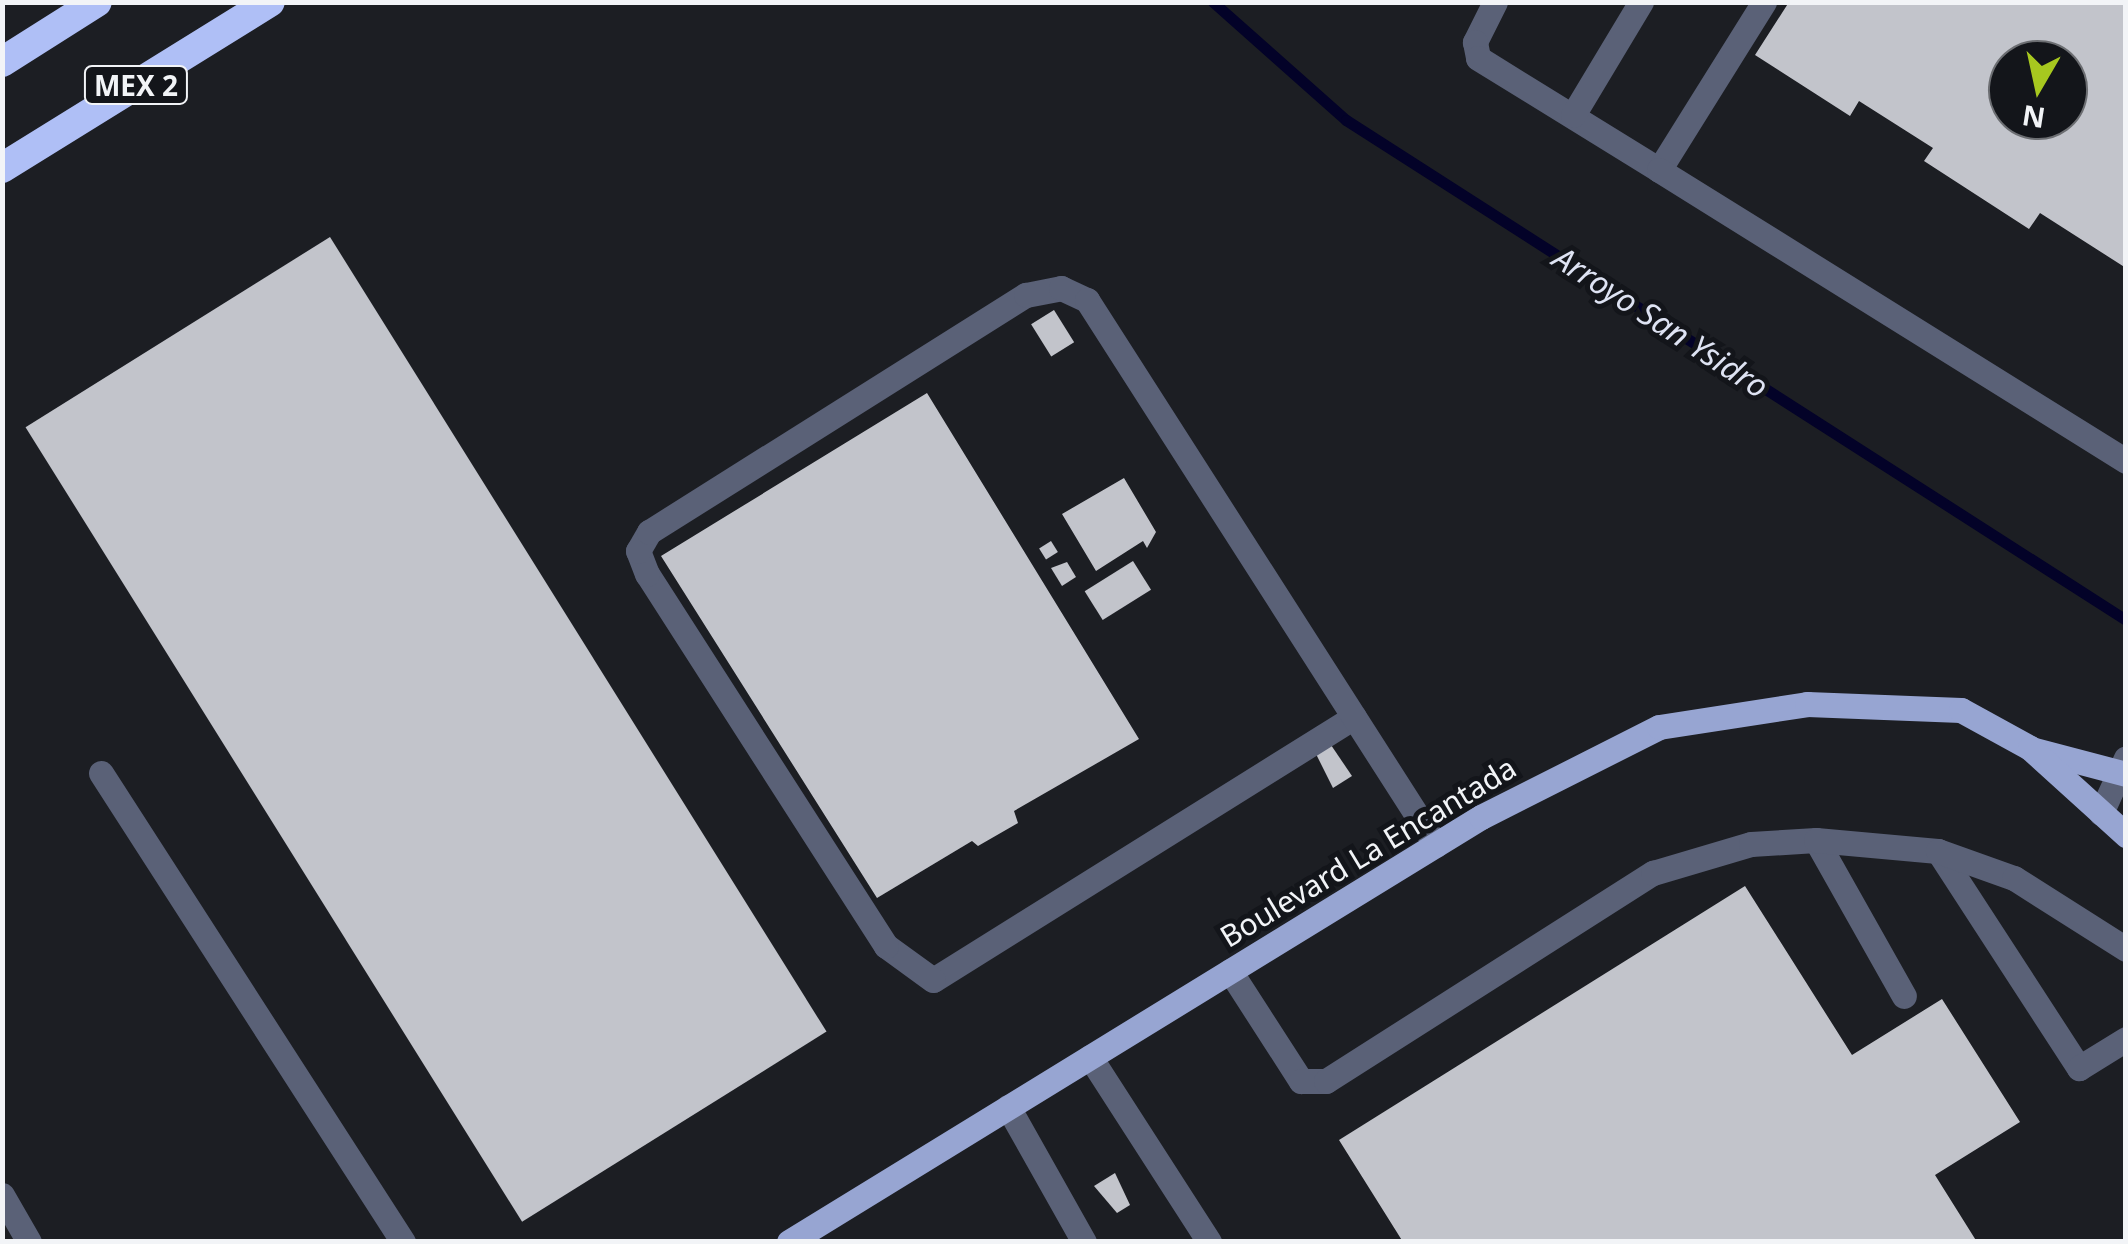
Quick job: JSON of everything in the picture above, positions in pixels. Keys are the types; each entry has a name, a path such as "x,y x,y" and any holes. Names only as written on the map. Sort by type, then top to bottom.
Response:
{"highway":[{"name":"MEX 2","path":"2,62 97,2"},
{"name":"MEX 2","path":"2,168 270,2"}],"main road":[{"name":"Boulevard La Encantada","path":"789,1242 1436,845 1659,727 1806,704 1961,710 2030,748 2126,835"},
{"name":"Boulevard La Encantada","path":"2030,748 2123,768"}],"lane":[{"path":"1494,2 1475,42 1478,58 2126,462"},
{"path":"1573,115 1641,2"},
{"path":"1659,170 1764,2"},
{"path":"1354,717 933,980 886,946 647,574 638,551 649,532 1026,295 1062,288 1087,300 1436,845"},
{"path":"2101,812 2123,768"},
{"path":"102,773 404,1242"},
{"path":"1816,840 1904,996"},
{"path":"1230,971 1301,1081 1326,1082 1653,873 1751,844 1816,840 1938,852 2014,878 2126,950"},
{"path":"1938,852 2079,1068 2126,1039"},
{"path":"1090,1057 1209,1242"},
{"path":"1008,1107 1084,1242"},
{"path":"2,1194 29,1242"}],"building":[{"path":"1789,2 2126,2 2126,268 2040,213 2029,229 1924,161 1933,148 1859,101 1850,116 1755,55"},
{"path":"330,237 827,1032 522,1222 26,427"},
{"path":"1054,310 1074,342 1051,357 1031,324"},
{"path":"927,393 1139,739 1014,811 1018,823 978,846 972,841 877,898 661,556"},
{"path":"1124,478 1156,532 1147,548 1143,541 1096,571 1062,514"},
{"path":"1051,541 1058,552 1046,559 1039,548"},
{"path":"1133,561 1151,590 1103,620 1085,591"},
{"path":"1067,562 1076,577 1062,586 1051,568"},
{"path":"1331,745 1352,776 1333,788 1316,754"},
{"path":"1745,886 1852,1055 1942,999 2020,1122 1935,1175 1977,1242 1403,1242 1339,1140"},
{"path":"1115,1173 1130,1205 1117,1213 1094,1186"}],"waterway":[{"name":"Arroyo San Ysidro","path":"1213,2 1346,120 2126,620"}]}
